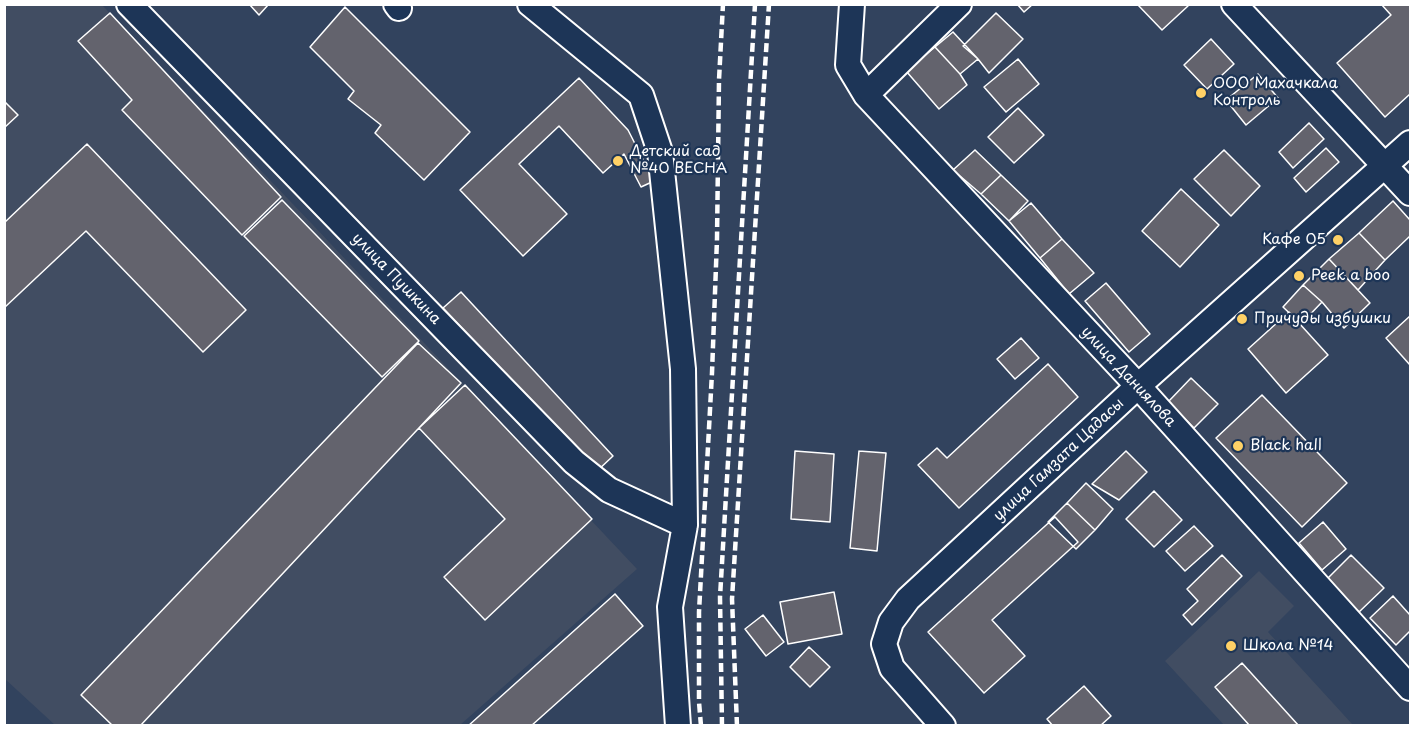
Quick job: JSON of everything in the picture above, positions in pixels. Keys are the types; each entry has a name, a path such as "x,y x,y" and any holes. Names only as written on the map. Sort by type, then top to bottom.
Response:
{"street":[{"name":"улица Пушкина","path":"129,4 574,462 609,490 685,525"},
{"path":"530,4 641,95 660,152 683,369 685,525 670,607 678,726"},
{"name":"улица Даниялова","path":"852,4 848,64 866,95 1138,386 1410,688"},
{"path":"866,95 958,4"},
{"path":"1234,4 1410,193"},
{"name":"улица Гамзата Цадасы","path":"943,726 892,668 884,644 891,622 908,599 1138,386 1410,143"}],"shaded area":[{"path":"4,5 102,5 637,569 460,725 55,725 5,679"},
{"name":"Школа №14","path":"1259,571 1294,606 1268,632 1353,725 1224,725 1165,661"}],"building":[{"path":"249,4 269,4 259,15"},
{"path":"1017,4 1033,4 1024,12"},
{"path":"1137,4 1186,4 1188,6 1162,30"},
{"path":"1381,4 1410,4 1410,94 1385,117 1337,63 1391,15"},
{"path":"345,7 470,132 424,180 375,133 381,125 348,99 354,91 310,47"},
{"path":"110,13 281,197 242,235 122,110 132,100 78,41"},
{"path":"996,13 1023,39 989,73 963,46"},
{"path":"953,32 978,59 960,74 935,47"},
{"path":"1211,39 1234,64 1207,89 1184,65"},
{"path":"935,47 967,85 939,109 906,71"},
{"path":"1018,59 1039,84 1006,112 984,87"},
{"path":"1258,74 1278,98 1246,125 1226,100"},
{"path":"579,78 628,130 654,181 641,187 624,154 603,173 559,126 519,164 567,214 523,256 460,190"},
{"path":"4,101 18,115 4,128"},
{"path":"1018,108 1044,135 1014,163 988,137"},
{"path":"1309,123 1324,139 1293,168 1279,152"},
{"path":"87,144 246,310 203,352 86,231 4,308 4,223"},
{"path":"1326,148 1339,162 1306,192 1294,178"},
{"path":"975,150 1001,175 981,194 953,170"},
{"path":"1224,150 1260,186 1231,216 1194,179"},
{"path":"1001,175 1028,201 1009,221 981,194"},
{"path":"1181,189 1219,225 1180,267 1142,231"},
{"path":"282,200 419,341 382,377 244,236"},
{"path":"1393,201 1410,220 1410,236 1385,260 1359,233"},
{"path":"1031,203 1062,239 1040,258 1009,221"},
{"path":"1359,233 1385,260 1358,290 1329,259"},
{"path":"1062,239 1094,273 1069,294 1040,258"},
{"path":"1329,259 1370,303 1344,328 1322,302 1303,285"},
{"path":"1106,283 1150,334 1129,352 1085,301"},
{"path":"1303,285 1322,302 1301,324 1283,307"},
{"path":"461,292 613,456 596,472 443,308"},
{"path":"1289,312 1328,355 1286,393 1248,349"},
{"path":"1410,316 1410,365 1386,338"},
{"path":"1021,338 1039,358 1015,379 997,359"},
{"path":"418,343 461,383 140,726 113,726 81,695"},
{"path":"1048,364 1078,397 959,508 918,465 937,448 947,458"},
{"path":"1191,378 1218,404 1194,428 1168,402"},
{"path":"465,385 592,519 485,620 444,577 505,519 419,428"},
{"path":"1262,395 1347,483 1302,527 1216,438"},
{"path":"795,451 834,454 830,522 791,519"},
{"path":"859,451 886,453 877,551 850,548"},
{"path":"1126,451 1147,472 1119,500 1092,484"},
{"path":"1086,483 1113,509 1095,530 1067,503"},
{"path":"1154,491 1182,520 1154,547 1126,519"},
{"path":"1067,503 1095,530 1076,549 1048,522"},
{"path":"1055,517 1078,542 992,620 1025,656 984,693 928,632"},
{"path":"1323,522 1346,549 1322,570 1299,543"},
{"path":"1194,526 1213,546 1185,571 1166,551"},
{"path":"1222,555 1242,576 1192,625 1183,615 1198,601 1187,589"},
{"path":"1351,555 1384,588 1359,612 1326,580"},
{"path":"834,592 842,634 788,644 780,602"},
{"path":"615,594 643,626 531,726 468,726"},
{"path":"1393,596 1410,615 1410,631 1396,645 1370,618"},
{"path":"763,615 784,642 766,656 745,629"},
{"path":"809,647 830,667 810,687 790,667"},
{"path":"1242,663 1299,726 1250,726 1215,687"},
{"path":"1084,686 1111,716 1100,726 1053,726 1047,719"}],"railway":[{"path":"701,726 699,612 712,373 723,4"},
{"path":"722,726 720,597 755,4"},
{"path":"737,726 732,599 769,4"}],"place":[{"name":"ООО Махачкала Контроль","path":"1201,93"},
{"name":"Детский сад №40 ВЕСНА","path":"618,161"},
{"name":"Кафе 05","path":"1338,240"},
{"name":"Peek a boo","path":"1299,276"},
{"name":"Причуды избушки","path":"1242,319"},
{"name":"Black hall","path":"1238,446"},
{"name":"Школа №14","path":"1231,646"}]}
